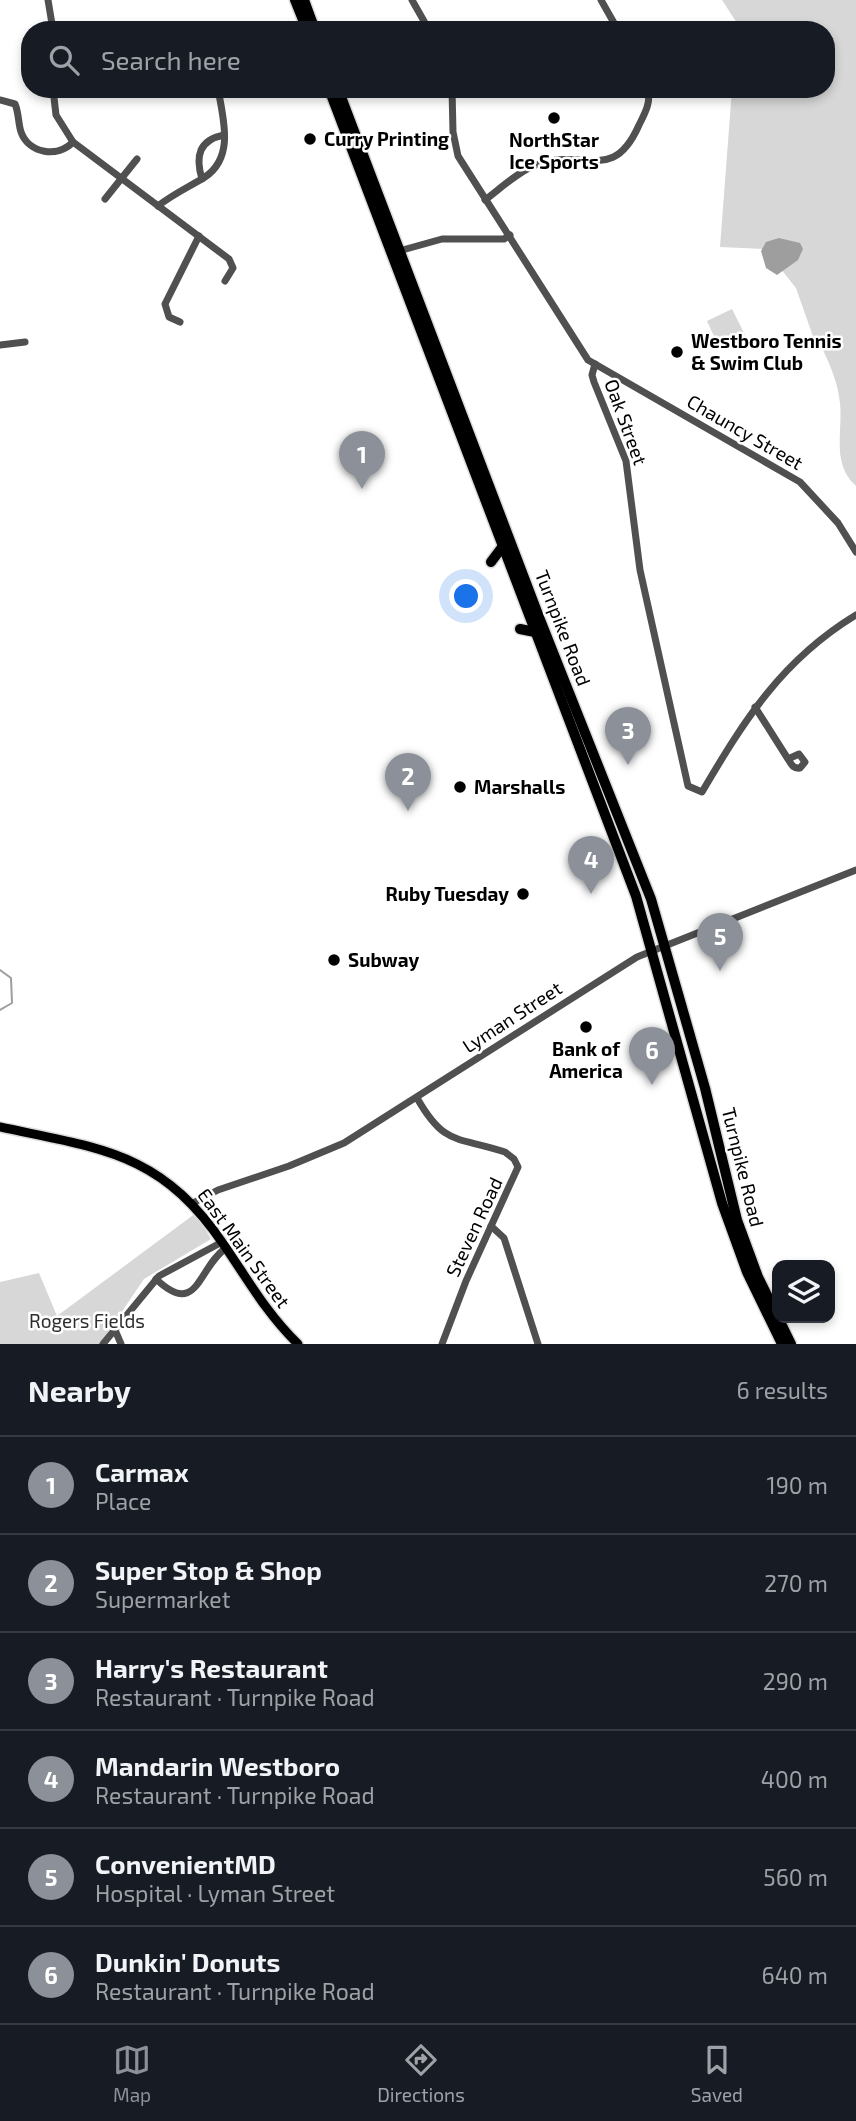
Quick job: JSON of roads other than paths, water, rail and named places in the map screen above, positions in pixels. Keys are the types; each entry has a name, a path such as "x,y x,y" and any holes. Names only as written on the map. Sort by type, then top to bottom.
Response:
{"highway":[{"path":"295,0 303,21"},
{"path":"304,0 312,21"},
{"name":"Turnpike Road","path":"332,98 636,896 722,1203 747,1272 782,1344"},
{"name":"Turnpike Road","path":"341,98 539,617 636,858 665,943 737,1220 758,1277 790,1344"},
{"path":"491,562 503,546"},
{"path":"520,629 535,632"}],"main road":[{"name":"East Main Street","path":"0,1127 119,1154 170,1183 192,1203 224,1245 264,1307 298,1344"}],"street":[{"path":"48,0 51,21"},
{"path":"412,0 424,21"},
{"path":"601,0 613,21"},
{"path":"54,98 57,115 73,142 231,263 232,272 225,281"},
{"path":"158,206 178,191 202,179 220,160 224,135 219,98"},
{"name":"Oak Street","path":"452,98 453,132 458,156 582,352 595,363 592,375 619,438 628,473 640,570 685,782 702,792 755,707"},
{"path":"485,200 540,163 606,160 620,156 633,140 649,98"},
{"path":"0,100 15,104 21,133 32,146 52,152 62,150 73,142"},
{"path":"202,179 197,160 201,148 208,139 224,135"},
{"path":"105,199 137,159"},
{"path":"400,251 442,239 504,239 510,235"},
{"path":"180,322 167,315 165,304 199,236"},
{"path":"0,345 25,342"},
{"name":"Chauncy Street","path":"595,363 800,482 827,508 856,552"},
{"path":"788,759 755,707 796,659 856,615"},
{"name":"Lyman Street","path":"192,1203 218,1190 289,1167 344,1143 591,983 652,949 856,870"},
{"name":"Steven Road","path":"417,1098 430,1121 445,1135 505,1152 517,1163 517,1172 466,1280 442,1344"},
{"path":"492,1226 504,1238 538,1344"},
{"path":"103,1344 156,1279 192,1258 224,1245"},
{"path":"156,1279 174,1293 188,1293 197,1287 212,1259 224,1245"},
{"path":"192,1258 212,1259"},
{"path":"116,1330 121,1344"}],"waterway":[{"path":"0,970 11,978 12,1003 0,1010"}],"place":[{"name":"NorthStar Ice Sports","path":"554,118"},
{"name":"Curry Printing","path":"310,139"},
{"name":"Westboro Tennis & Swim Club","path":"677,352"},
{"name":"Carmax","path":"362,489"},
{"name":"Harry's Restaurant","path":"628,765"},
{"name":"Marshalls","path":"460,787"},
{"name":"Super Stop & Shop","path":"408,811"},
{"name":"Ruby Tuesday","path":"523,894"},
{"name":"Mandarin Westboro","path":"591,894"},
{"name":"Subway","path":"334,960"},
{"name":"ConvenientMD","path":"720,971"},
{"name":"Bank of America","path":"586,1027"},
{"name":"Dunkin' Donuts","path":"652,1085"}],"park label":[{"name":"Rogers Fields","path":"87,1321"}]}
